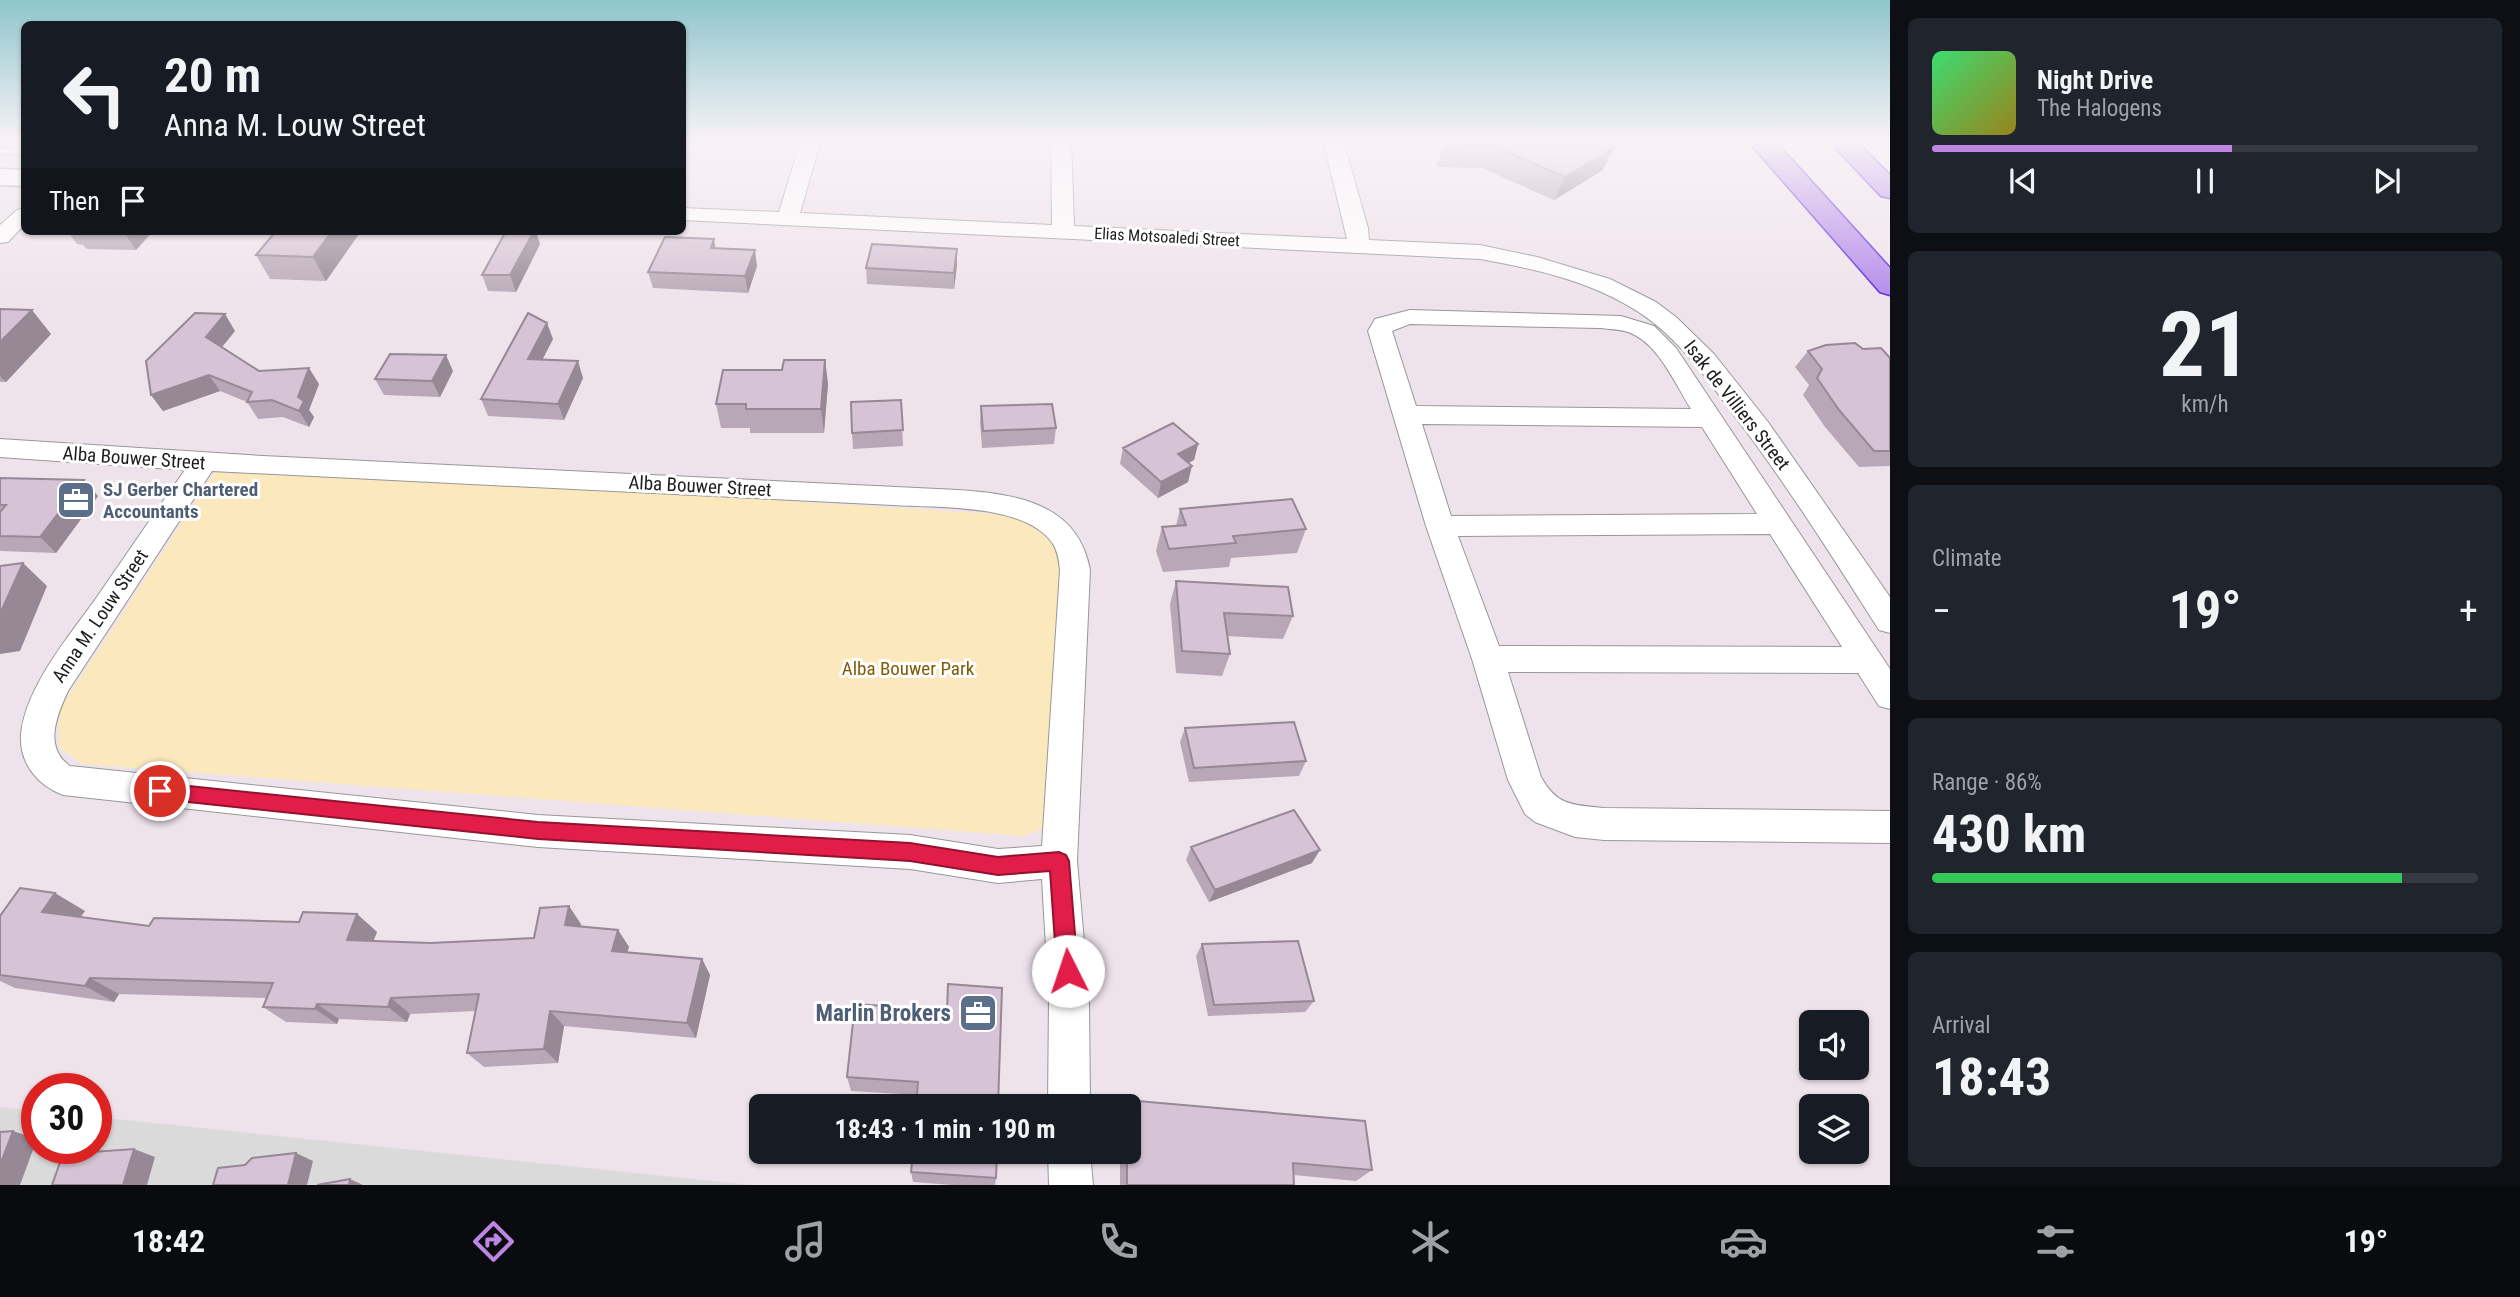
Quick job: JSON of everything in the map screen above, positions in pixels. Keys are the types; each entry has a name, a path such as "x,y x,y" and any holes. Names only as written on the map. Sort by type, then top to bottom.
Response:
{"highway":[{"path":"1809,195 1890,286"}],"street":[{"path":"788,218 795,195"},
{"path":"1062,195 1063,232"},
{"path":"1348,195 1357,228 1358,244"},
{"name":"Elias Motsoaledi Street","path":"686,214 1358,244"},
{"path":"0,237 21,217"},
{"name":"Isak de Villiers Street","path":"1358,244 1480,252 1546,265 1606,287 1667,321 1693,346 1762,432 1890,621"},
{"path":"1890,696 1657,338 1642,328 1600,321 1410,317 1383,324 1380,331 1440,526 1488,659 1525,780 1537,803 1547,811 1575,821 1604,824 1890,827"},
{"path":"1406,415 1709,418"},
{"name":"Alba Bouwer Street","path":"0,448 204,463 873,494 998,503 1041,518 1061,531 1067,539 1073,553 1075,570 1059,861 1069,999 1069,1094"},
{"name":"Anna M. Louw Street","path":"204,463 58,676 46,700 37,744 50,773 63,780 538,831 910,852 998,866 1059,861"},
{"path":"1440,526 1777,524"},
{"path":"1488,659 1867,660"},
{"path":"1070,1164 1071,1185"}],"shaded area":[{"path":"0,1107 21,1109 21,1164 112,1164 112,1119 751,1185 0,1185"}],"green space":[{"name":"Alba Bouwer Park","path":"219,466 1011,515 1046,530 1064,549 1062,821 1023,836 82,764 59,747 59,710"}],"building":[{"path":"273,235 329,235 313,257 256,255"},
{"path":"504,235 532,235 510,275 482,275"},
{"path":"665,237 714,239 711,248 755,250 745,276 648,272"},
{"path":"872,244 957,249 954,273 866,268"},
{"path":"0,309 32,310 0,342"},
{"path":"195,313 225,314 206,337 259,371 309,368 298,397 304,401 299,411 272,400 247,402 252,392 209,375 151,395 146,361"},
{"path":"528,313 547,323 528,359 578,361 558,404 481,399"},
{"path":"1855,343 1863,349 1881,348 1890,358 1890,451 1874,451 1839,410 1817,378 1822,369 1808,351 1826,345"},
{"path":"390,354 446,355 432,381 375,379"},
{"path":"784,360 825,360 821,409 746,409 746,404 716,404 723,370 782,370"},
{"path":"901,400 903,430 852,433 851,402"},
{"path":"1052,404 1056,428 983,431 981,406"},
{"path":"1173,423 1198,444 1178,454 1192,466 1161,482 1123,448"},
{"path":"0,478 84,480 40,537 0,536 0,512 6,505 0,505"},
{"path":"1292,499 1306,529 1233,536 1236,543 1169,549 1162,527 1186,525 1180,509"},
{"path":"23,563 0,614 0,566"},
{"path":"1176,581 1288,587 1293,616 1224,613 1230,654 1182,651"},
{"path":"1294,722 1306,761 1194,768 1185,728"},
{"path":"1294,810 1320,850 1215,890 1191,847"},
{"path":"20,888 55,893 42,912 149,926 154,918 299,922 303,912 357,914 347,940 430,943 534,938 540,908 569,906 565,925 618,930 612,951 702,959 687,1023 550,1011 544,1049 467,1053 479,994 391,998 388,1007 317,1004 315,1009 263,1007 273,983 90,978 85,986 0,975 0,916"},
{"path":"1298,941 1314,1001 1214,1005 1202,944"},
{"path":"948,984 1002,988 998,1094 917,1094 918,1082 847,1077 855,1004 947,1010"},
{"path":"1141,1101 1365,1121 1372,1170 1293,1163 1294,1185 1127,1185 1127,1164 1141,1164"},
{"path":"13,1131 0,1165 0,1132"},
{"path":"134,1149 123,1185 52,1185 59,1164 112,1164 112,1151"},
{"path":"296,1153 288,1185 213,1185 218,1168 245,1165 252,1158"},
{"path":"912,1164 997,1164 996,1178 911,1172"},
{"path":"350,1179 349,1185 317,1185"}],"place":[{"name":"SJ Gerber Chartered Accountants","path":"76,500"},
{"name":"Marlin Brokers","path":"978,1013"}],"route":[{"path":"160,791 538,831 910,852 998,866 1059,861 1068,971"}]}
